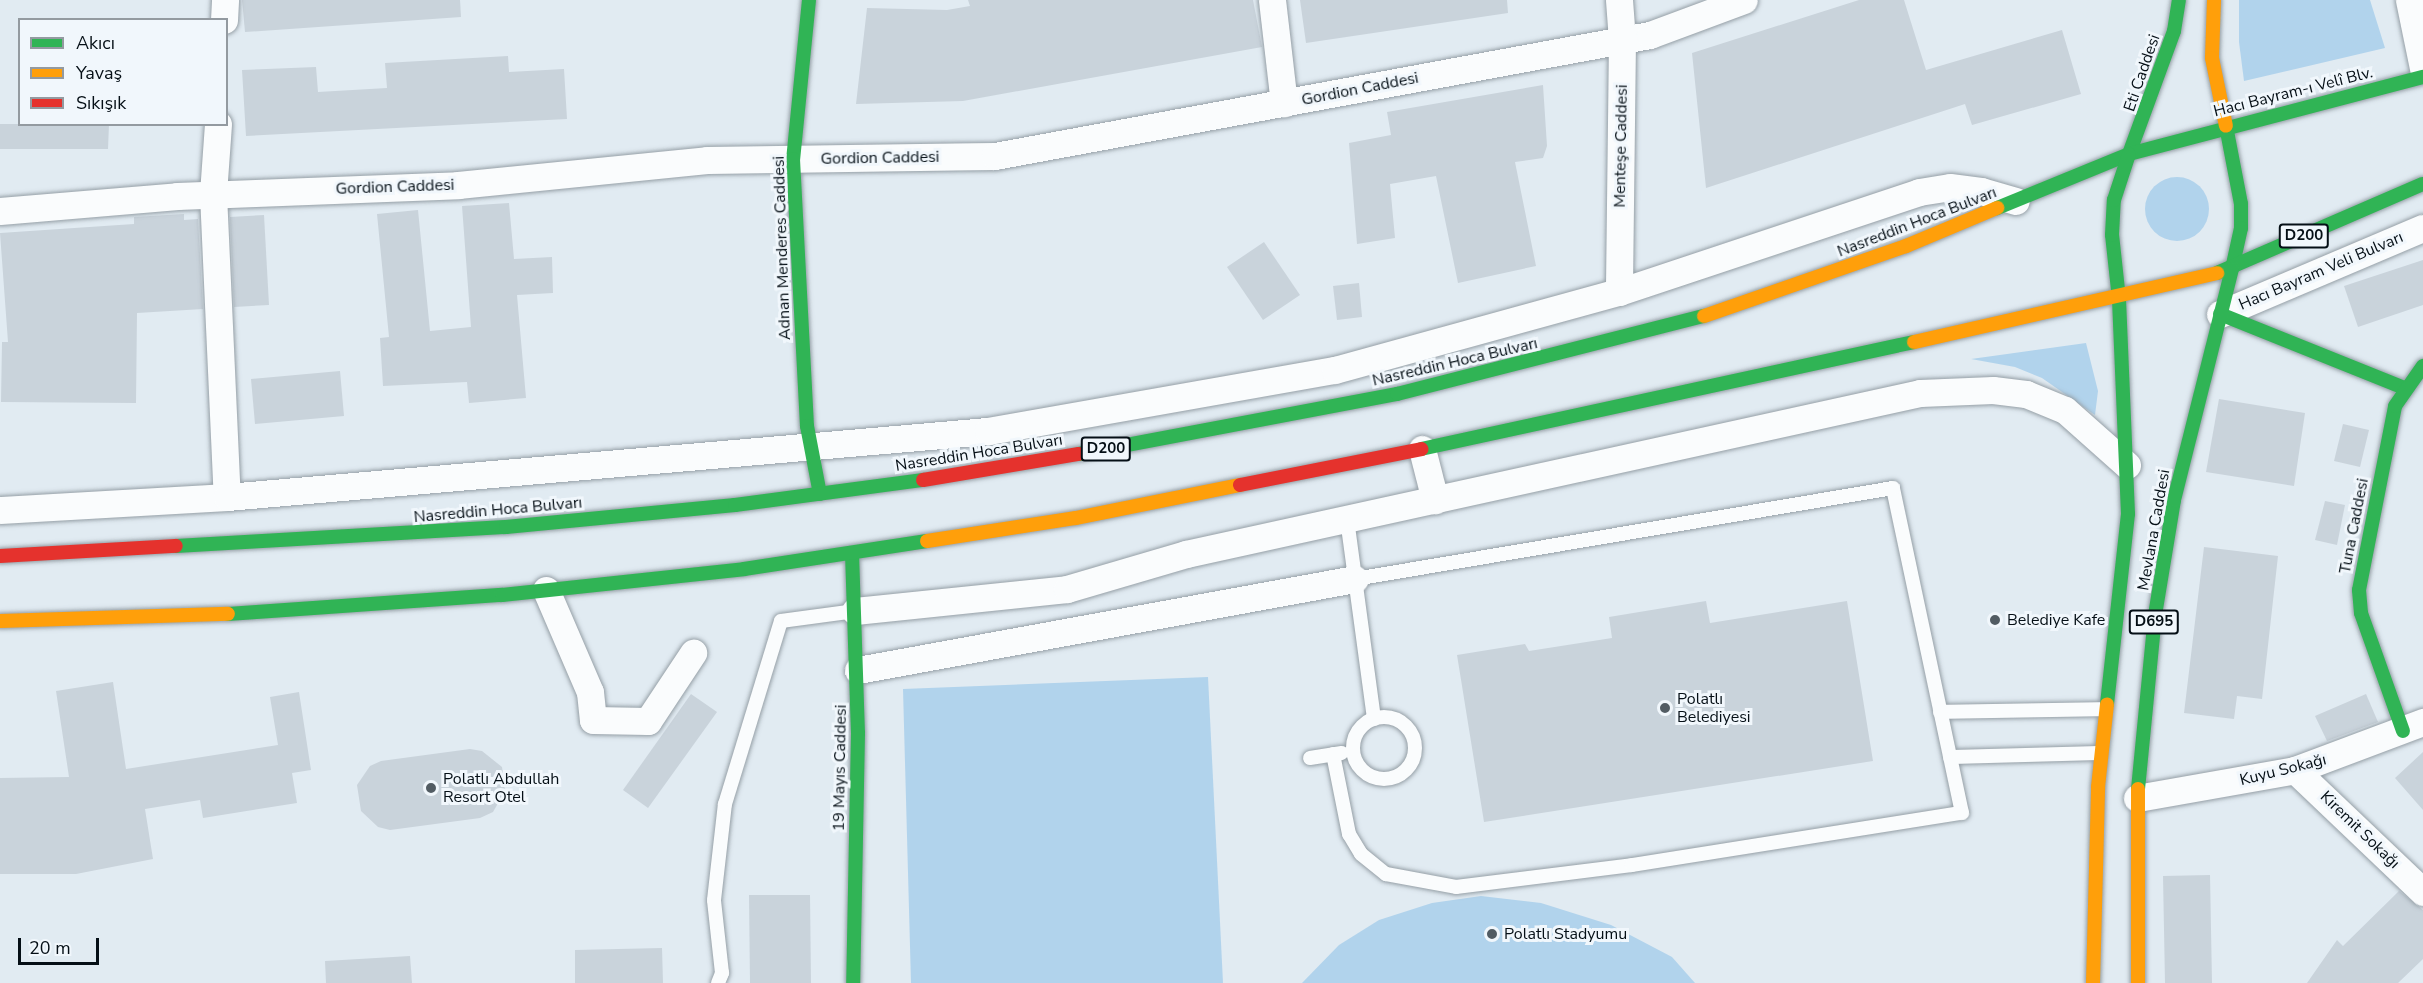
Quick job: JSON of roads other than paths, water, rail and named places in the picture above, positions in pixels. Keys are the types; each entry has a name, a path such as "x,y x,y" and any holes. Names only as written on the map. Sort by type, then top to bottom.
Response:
{"main road":[{"name":"Adnan Menderes Caddesi","path":"809,0 793,159 811,447 820,494"},
{"name":"Eti Caddesi","path":"2119,299 2112,235 2114,200 2171,41 2179,0"},
{"path":"2214,0 2212,58 2226,126"},
{"name":"Hacı Bayram-ı Velî Blv.","path":"2171,141 2423,77"},
{"name":"Mevlana Caddesi","path":"2138,983 2137,798 2154,626 2174,500 2241,228 2241,204 2226,126"},
{"name":"Nasreddin Hoca Bulvarı","path":"0,556 506,527 820,494 1215,431 1497,370 1734,307 1906,246 2129,154 2171,141"},
{"name":"D200","path":"0,621 196,616 546,590 852,553 1076,518 1422,449 2184,284 2232,269 2423,184"},
{"name":"Mevlana Caddesi","path":"2093,983 2093,884 2101,753 2125,553 2127,465 2119,299"},
{"path":"2220,314 2404,388"},
{"name":"Tuna Caddesi","path":"2413,726 2361,613 2359,590 2395,406 2404,388 2423,366"},
{"name":"19 Mayıs Caddesi","path":"852,553 858,670 853,983"}],"street":[{"path":"224,18 225,0"},
{"path":"1272,0 1284,103"},
{"name":"Menteşe Caddesi","path":"1619,0 1622,40 1619,292"},
{"name":"Gordion Caddesi","path":"0,211 213,194 458,185 707,160 994,156 1650,35 1744,0"},
{"path":"2409,0 2423,68"},
{"path":"218,126 213,194 227,497"},
{"path":"0,510 227,497 988,431 1335,370 1619,292 1919,192 1950,187 1981,191 2016,201"},
{"name":"Hacı Bayram Veli Bulvarı","path":"2220,314 2423,228"},
{"path":"855,611 1067,589 1186,554 1920,393 1993,390 2026,394 2065,410 2127,465"},
{"path":"1422,449 1435,500"},
{"path":"858,670 1355,579"},
{"path":"546,590 590,692 592,720 648,721 693,654"},
{"name":"Kuyu Sokağı","path":"2137,798 2295,770 2413,726"},
{"name":"Kiremit Sokağı","path":"2295,770 2423,892"}],"lane":[{"path":"1333,754 1350,834 1361,854 1386,874 1456,887 1632,865 1962,813 1893,488 1355,579"},
{"path":"1347,519 1374,719"},
{"path":"718,983 722,972 714,900 725,804 781,621 855,611"},
{"path":"1940,712 2105,709"},
{"path":"1374,719 1394,719 1410,731 1415,750 1407,768 1391,778 1370,776 1362,769 1353,751 1358,731 1374,719"},
{"path":"1310,758 1353,751"},
{"path":"1950,757 2101,753"}],"place":[{"name":"Belediye Kafe","path":"1995,620"},
{"name":"Polatlı Belediyesi","path":"1665,708"},
{"name":"Polatlı Abdullah Resort Otel","path":"431,788"},
{"name":"Polatlı Stadyumu","path":"1492,934"}]}
